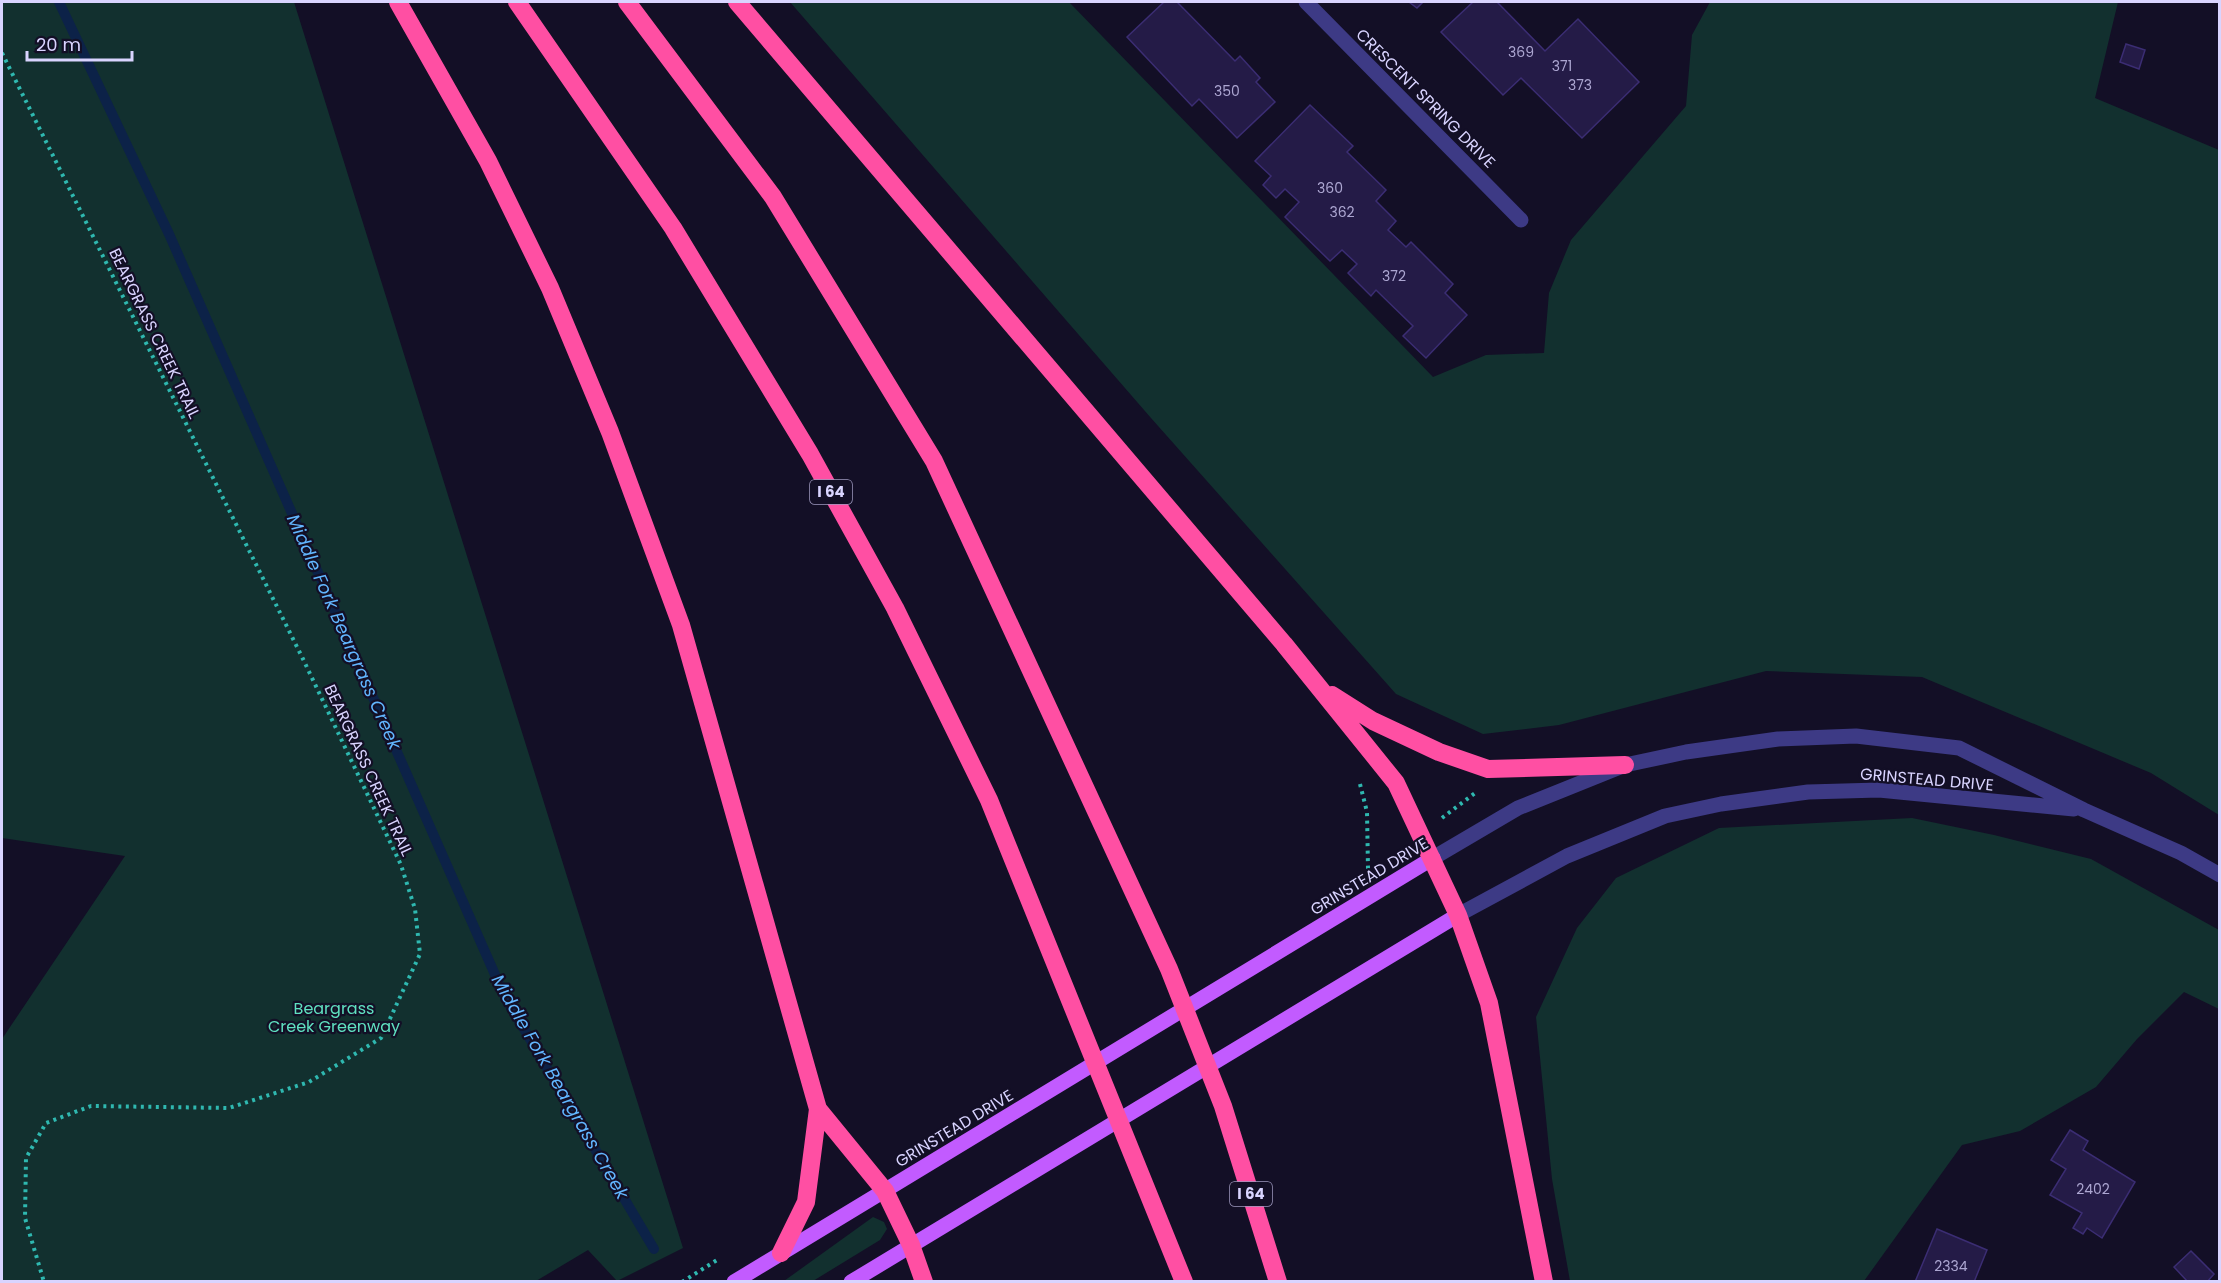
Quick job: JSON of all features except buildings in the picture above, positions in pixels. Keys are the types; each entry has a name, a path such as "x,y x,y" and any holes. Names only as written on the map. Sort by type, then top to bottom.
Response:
{"highway":[{"path":"398,2 488,161 550,288 610,432 681,625 818,1109 806,1202 781,1253"},
{"name":"I 64","path":"517,2 672,228 822,475 895,608 989,800 1184,1281"},
{"name":"I 64","path":"627,2 773,197 934,460 1169,969 1224,1106 1278,1281"},
{"path":"737,2 1318,686 1396,783 1458,915 1489,1002 1544,1281"},
{"path":"1318,686 1373,721 1439,752 1488,769 1624,765"},
{"path":"818,1109 885,1191 911,1245 924,1281"}],"main road":[{"name":"GRINSTEAD DRIVE","path":"734,1281 1433,858"},
{"name":"GRINSTEAD DRIVE","path":"851,1281 1458,915"}],"street":[{"name":"CRESCENT SPRING DRIVE","path":"1306,2 1521,220"},
{"name":"GRINSTEAD DRIVE","path":"1433,858 1518,808 1624,765 1686,752 1778,739 1856,736 1959,748 2084,810 2181,853 2220,874"},
{"name":"GRINSTEAD DRIVE","path":"1458,915 1567,856 1665,816 1721,804 1808,792 1879,790 2084,810"}],"path":[{"name":"BEARGRASS CREEK TRAIL","path":"2,53 303,659 401,865 415,909 420,954 381,1038 309,1082 229,1108 92,1106 46,1123 26,1158 25,1218 45,1281"},
{"path":"1359,781 1367,813 1369,842 1368,870 1359,875"},
{"path":"682,1281 722,1258"}],"green space":[{"name":"Beargrass Creek Greenway","path":"2,2 294,2 683,1248 617,1281 588,1250 536,1281 2,1281 2,1039 125,856 2,838"},
{"path":"790,2 1069,2 1433,377 1486,355 1544,353 1549,293 1571,240 1686,106 1692,35 1710,2 2118,2 2095,98 2219,150 2219,815 2151,773 1922,677 1766,671 1559,725 1483,734 1396,694 1151,418"},
{"path":"1912,818 2091,859 2219,930 2219,1009 2184,992 2137,1039 2096,1087 2020,1131 1962,1145 1864,1281 1570,1281 1552,1179 1536,1017 1577,928 1616,878 1719,828"},
{"path":"873,1217 884,1222 887,1229 880,1240 813,1281 784,1281"}],"waterway":[{"name":"Middle Fork Beargrass Creek","path":"59,2 169,234 504,995 654,1249"}]}
